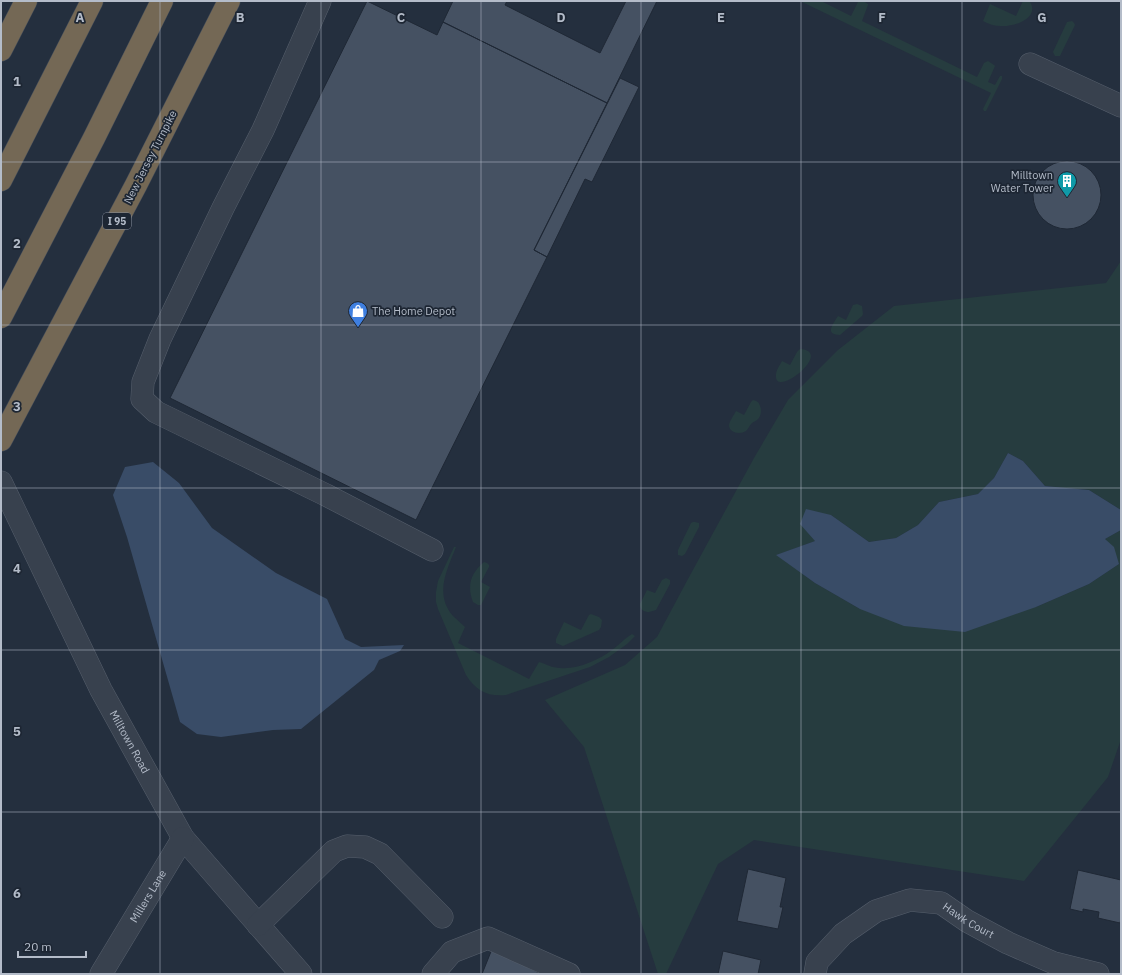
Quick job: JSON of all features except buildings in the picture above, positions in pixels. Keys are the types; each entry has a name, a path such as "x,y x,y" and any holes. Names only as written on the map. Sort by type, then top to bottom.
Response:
{"highway":[{"path":"1,50 26,1"},
{"path":"1,180 92,1"},
{"path":"1,317 94,138 162,1"},
{"name":"New Jersey Turnpike","path":"1,440 136,185 230,1"}],"street":[{"path":"320,1 263,130 222,208 160,339 143,382 142,399 156,412 326,495 432,550"},
{"path":"1030,64 1121,106"},
{"name":"Milltown Road","path":"1,482 101,690 183,838 301,974"},
{"name":"Millers Lane","path":"101,974 183,838"},
{"path":"258,924 334,851 347,846 365,847 380,854 442,917"},
{"name":"Hawk Court","path":"815,974 817,962 843,934 876,911 910,900 941,902 967,921 1008,943 1054,963 1098,974"},
{"path":"433,974 452,952 488,938 569,974"}],"green space":[{"path":"800,1 821,1 851,16 858,2 863,1 868,5 862,21 977,77 984,63 988,61 995,66 988,82 995,85 1000,76 1002,76 1002,79 986,111 984,111 983,109 991,93"},
{"path":"1023,1 1030,2 1032,13 1029,17 1019,23 1006,26 996,26 983,21 990,4 1016,16"},
{"path":"1072,21 1075,25 1060,56 1055,56 1053,52 1067,22"},
{"path":"1121,261 1121,510 1089,490 1045,486 1023,461 1008,453 994,478 978,494 939,502 918,525 896,538 869,542 831,515 815,541 777,555 815,583 860,609 1036,607 1089,584 1119,564 1105,539 1121,530 1120,742 1108,777 1024,881 754,840 718,864 666,974 658,974 584,747 545,700 625,665 657,637 754,458 788,400 838,350 894,306 1106,283"},
{"path":"857,304 862,306 862,316 840,335 835,335 832,333 831,328 838,316 846,320 853,305"},
{"path":"800,349 809,352 811,357 807,365 792,378 784,382 778,381 776,373 782,361 790,365"},
{"path":"753,400 758,402 761,408 757,420 744,432 741,433 731,430 729,425 736,411 744,415"},
{"path":"691,523 699,523 699,527 685,554 682,556 678,555 678,550"},
{"path":"454,547 456,547 446,573 443,591 447,608 465,627 458,643 529,679 539,662 557,668 580,666 607,654 632,634 635,636 609,657 590,667 506,695 494,695 483,692 470,681 466,675 436,602 438,581"},
{"path":"484,562 489,565 489,567 481,582 490,587 481,605 478,605 473,602 470,585 476,571"},
{"path":"666,578 670,580 670,584 656,610 645,612 641,608 640,604 647,590 655,593 662,580"},
{"path":"591,614 602,620 599,630 563,646 556,643 556,639 564,622 581,630"}],"water":[{"path":"1008,453 1023,461 1045,486 1089,490 1121,510 1121,530 1105,539 1114,547 1119,564 1089,584 1036,607 965,632 904,626 860,609 815,583 776,555 815,541 800,524 806,509 831,515 869,542 896,538 918,525 939,502 978,494 994,478"},
{"path":"153,462 179,483 212,528 276,573 327,599 345,639 361,647 404,645 400,651 379,660 374,670 301,729 273,730 221,737 197,734 180,722 127,537 113,495 125,467"}],"place":[{"name":"Milltown Water Tower","path":"1067,198"},
{"name":"The Home Depot","path":"358,328"}]}
